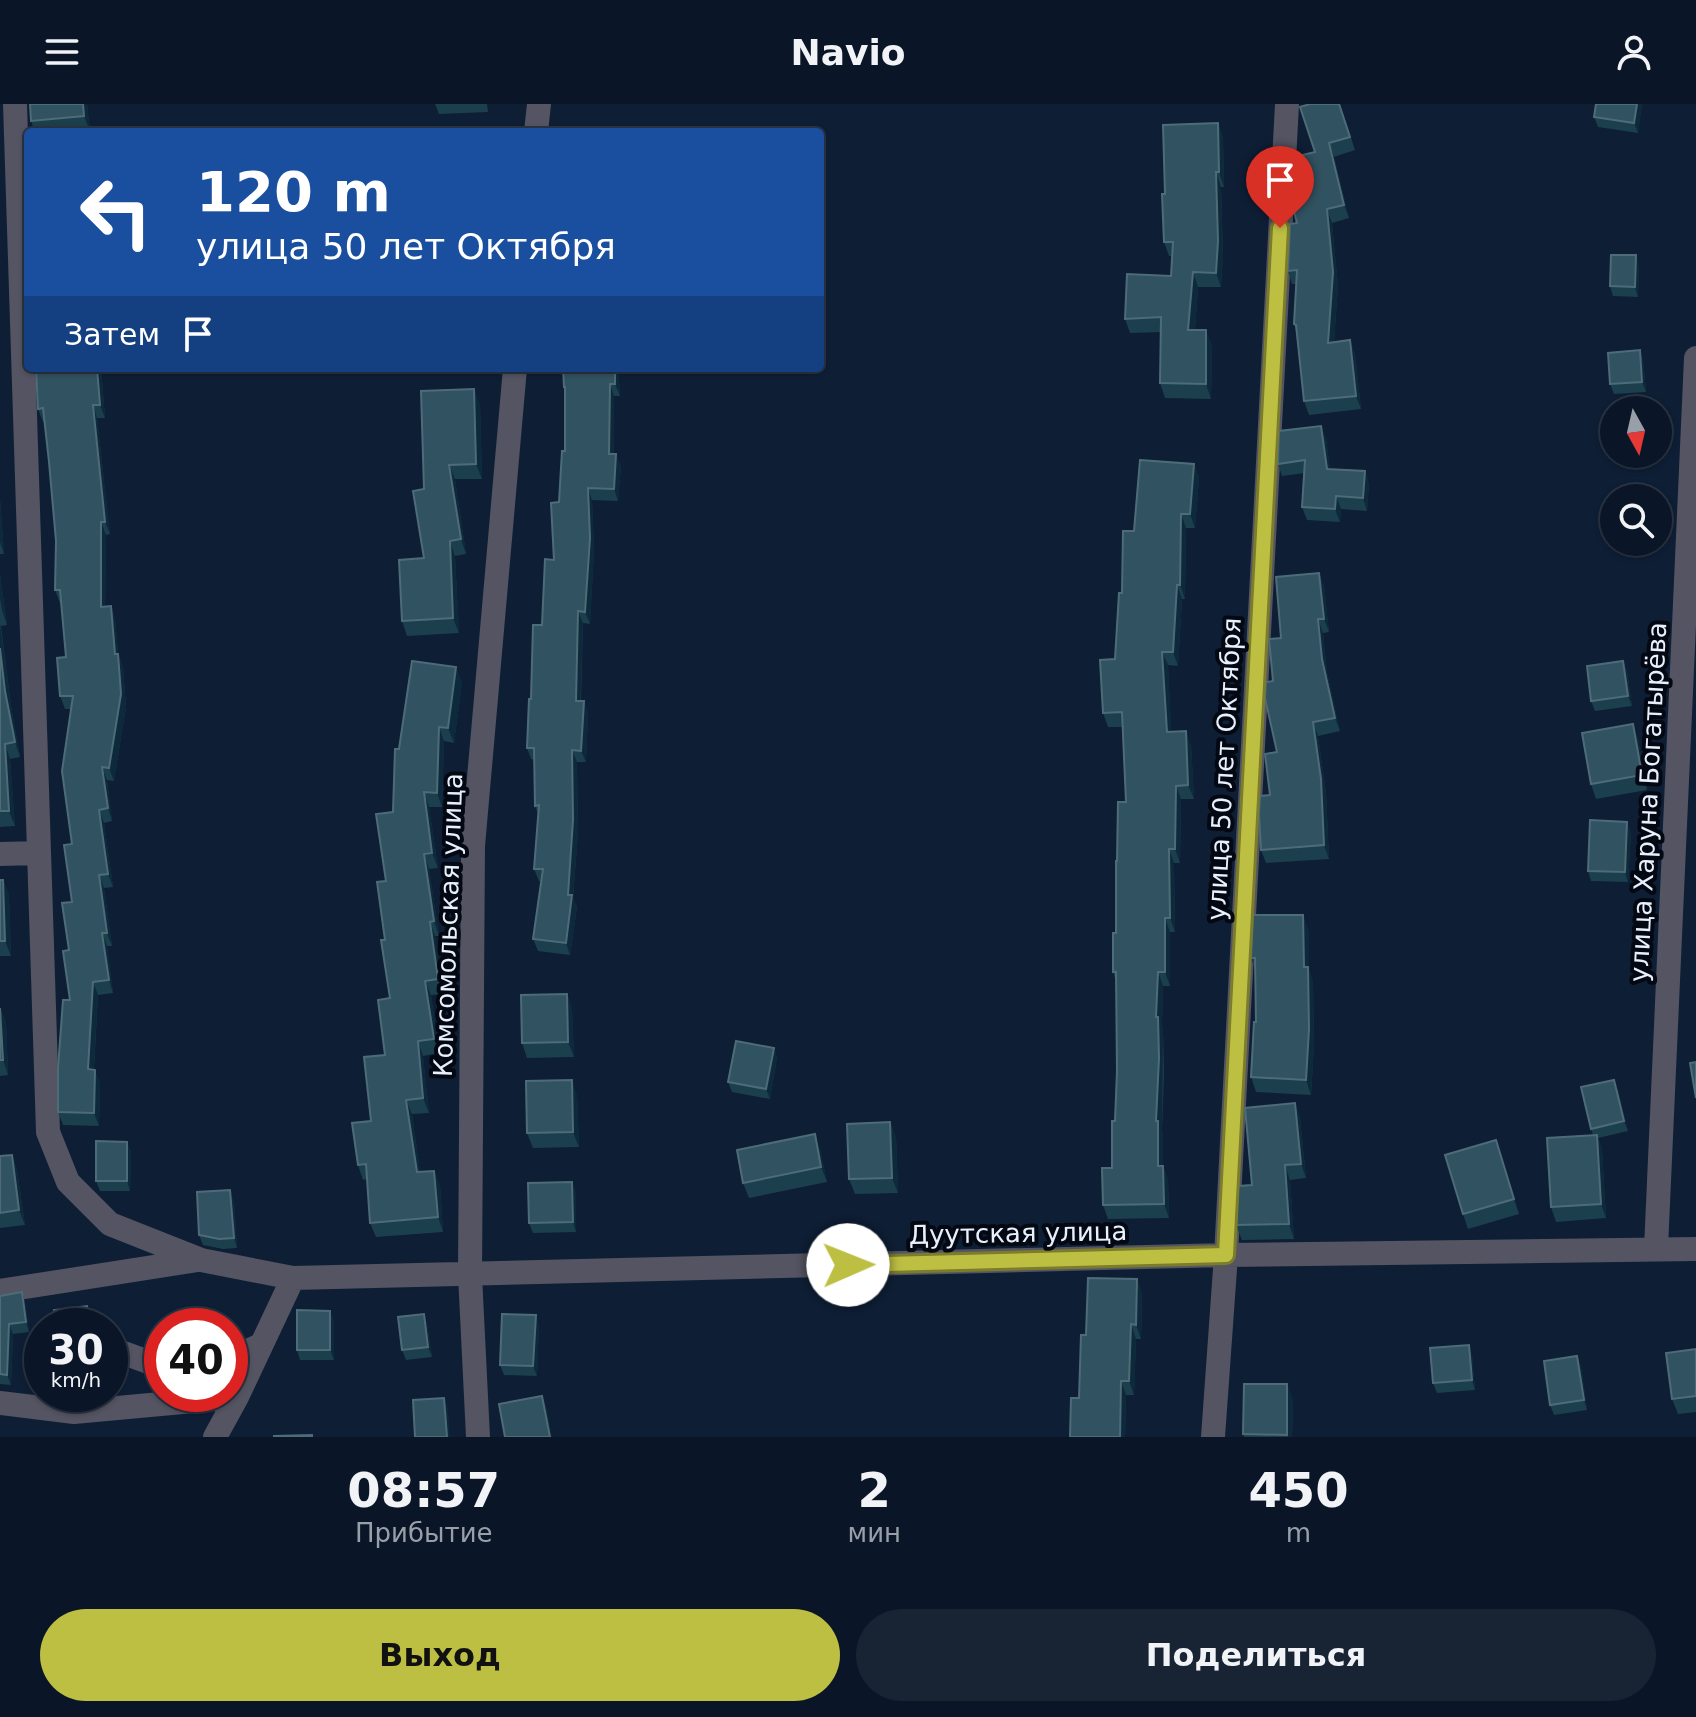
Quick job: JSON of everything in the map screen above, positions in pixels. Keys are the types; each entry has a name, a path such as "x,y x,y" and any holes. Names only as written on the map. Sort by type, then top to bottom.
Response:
{"street":[{"path":"15,104 48,1132 68,1182 110,1224 201,1260"},
{"path":"536,128 539,104"},
{"name":"улица 50 лет Октября","path":"1213,1437 1226,1255 1287,104"},
{"name":"улица Харуна Богатырёва","path":"1656,1248 1696,358"},
{"name":"Комсомольская улица","path":"478,1437 470,1275 473,846 515,372"},
{"path":"0,854 39,853"},
{"name":"Дуутская улица","path":"201,1260 293,1278 1226,1255 1696,1249"},
{"path":"0,1291 201,1260"},
{"path":"248,1373 293,1278"},
{"path":"248,1351 261,1345"},
{"path":"0,1403 74,1412 144,1406"},
{"path":"215,1437 229,1412"}],"building":[{"path":"30,104 83,104 84,116 31,121"},
{"path":"1339,104 1350,137 1329,143 1344,205 1327,209 1333,272 1328,343 1350,340 1356,396 1304,401 1294,324 1297,270 1288,271 1290,224 1297,223 1291,200 1294,157 1315,152 1300,107"},
{"path":"1596,104 1637,104 1634,123 1594,117"},
{"path":"1218,123 1216,273 1193,272 1188,330 1206,330 1206,384 1160,383 1161,317 1125,319 1127,274 1171,276 1173,242 1164,242 1163,125"},
{"path":"1611,255 1636,255 1635,287 1610,286"},
{"path":"1640,350 1642,382 1610,384 1608,353"},
{"path":"36,372 97,372 100,405 93,405 105,522 101,522 101,607 111,606 121,694 109,768 102,767 108,808 99,810 108,874 99,875 107,933 102,933 109,980 93,982 88,1069 95,1070 94,1113 58,1112 63,1000 70,1000 63,951 69,950 62,903 72,902 64,845 72,844 62,771 73,696 60,696 57,658 66,657 60,590 55,590 56,541 43,408 38,409"},
{"path":"563,372 615,372 615,384 610,384 609,454 616,454 614,489 588,488 590,538 585,612 578,611 576,701 584,701 581,751 572,750 573,820 568,895 572,895 566,943 533,939 543,869 534,869 539,805 535,806 534,748 527,748 533,625 542,625 545,559 554,560 551,503 559,502 562,451 565,451"},
{"path":"474,389 476,464 449,465 461,539 450,541 453,618 402,621 399,560 424,558 413,491 424,489 421,391"},
{"path":"1321,426 1327,469 1365,471 1363,498 1336,496 1335,509 1302,507 1305,460 1278,464 1279,431"},
{"path":"1140,460 1194,464 1190,514 1181,514 1180,585 1177,585 1173,652 1162,652 1167,732 1186,731 1188,785 1176,786 1175,849 1169,849 1170,918 1165,918 1165,972 1158,972 1156,1121 1158,1166 1163,1166 1164,1204 1103,1205 1102,1168 1112,1168 1112,1121 1115,1121 1117,1071 1113,933 1116,933 1118,802 1126,802 1122,712 1103,713 1100,660 1115,659 1119,593 1122,593 1123,531 1134,531"},
{"path":"1319,573 1324,619 1318,619 1322,659 1335,718 1313,722 1321,779 1324,845 1261,850 1260,796 1270,795 1265,754 1277,752 1265,698 1266,682 1273,681 1269,639 1281,638 1276,577"},
{"path":"0,648 15,742 5,744 9,811 0,811"},
{"path":"412,661 456,667 448,728 439,727 437,793 424,792 432,853 424,854 434,921 430,922 438,979 425,981 434,1039 418,1041 423,1098 406,1100 417,1172 434,1171 438,1217 370,1223 366,1164 358,1165 352,1123 371,1121 364,1057 385,1055 378,1000 390,998 381,940 385,940 377,882 386,881 376,814 393,812 395,749 399,749"},
{"path":"1623,661 1628,696 1591,701 1587,666"},
{"path":"1633,724 1642,775 1591,784 1582,733"},
{"path":"1590,820 1627,822 1625,872 1588,871"},
{"path":"0,880 3,880 5,941 0,941"},
{"path":"1253,915 1303,915 1304,967 1308,967 1306,1080 1251,1077 1256,1022 1255,958 1251,958"},
{"path":"567,994 568,1042 522,1043 521,995"},
{"path":"0,1008 3,1060 0,1060"},
{"path":"736,1041 774,1048 766,1089 728,1082"},
{"path":"1696,1062 1696,1098 1690,1063"},
{"path":"572,1080 573,1132 527,1133 526,1081"},
{"path":"1614,1080 1624,1121 1591,1129 1581,1087"},
{"path":"1295,1103 1301,1164 1285,1165 1289,1224 1236,1225 1238,1186 1252,1185 1245,1108"},
{"path":"890,1122 892,1178 849,1179 847,1124"},
{"path":"815,1134 821,1167 743,1183 737,1150"},
{"path":"1597,1135 1601,1204 1551,1207 1547,1138"},
{"path":"1496,1140 1514,1199 1463,1214 1445,1155"},
{"path":"96,1141 127,1142 127,1181 96,1181"},
{"path":"12,1155 19,1210 0,1213 0,1156"},
{"path":"572,1182 573,1222 529,1223 528,1183"},
{"path":"230,1190 234,1238 199,1235 197,1192"},
{"path":"1088,1278 1137,1279 1136,1325 1131,1324 1129,1381 1121,1381 1120,1437 1070,1437 1071,1398 1079,1398 1081,1335 1086,1335"},
{"path":"22,1292 24,1308 24,1322 9,1324 7,1375 0,1374 0,1296"},
{"path":"297,1310 330,1311 330,1350 297,1350"},
{"path":"424,1314 428,1347 402,1350 398,1317"},
{"path":"502,1314 536,1315 533,1366 500,1365"},
{"path":"1469,1345 1472,1380 1433,1383 1430,1348"},
{"path":"1696,1349 1696,1396 1672,1399 1666,1353"},
{"path":"1577,1356 1584,1400 1550,1405 1544,1361"},
{"path":"1244,1384 1287,1384 1287,1435 1243,1434"},
{"path":"542,1396 550,1437 505,1437 499,1404"},
{"path":"444,1398 447,1437 415,1437 413,1400"},
{"path":"274,1436 312,1437 274,1437"}],"route":[{"path":"848,1265 1226,1255 1280,228"}]}
